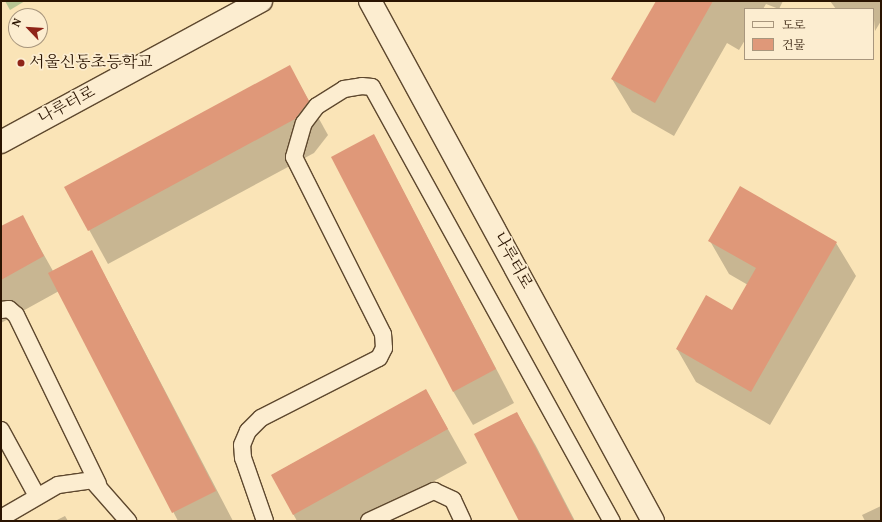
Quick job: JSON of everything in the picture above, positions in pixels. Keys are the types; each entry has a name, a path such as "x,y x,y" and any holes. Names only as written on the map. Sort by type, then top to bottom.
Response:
{"street":[{"name":"나루터로","path":"1,142 260,1"},
{"name":"나루터로","path":"370,1 653,521"}],"lane":[{"path":"265,521 243,458 242,445 248,431 262,418 379,358 384,348 383,334 294,157 304,123 317,106 344,89 362,86 372,87 612,521"},
{"path":"1,310 9,309 16,315 98,484 128,521"},
{"path":"1,430 37,496"},
{"path":"1,518 58,485 92,480 98,484"},
{"path":"377,519 434,491 453,500 463,521"}],"green space":[{"path":"5,1 25,1 13,8 9,8"}],"building":[{"path":"656,1 713,1 655,103 611,79"},
{"path":"290,65 309,101 295,119 88,231 64,187"},
{"path":"374,134 496,369 453,392 331,157"},
{"path":"740,186 837,242 751,392 676,349 706,295 732,310 756,268 708,241"},
{"path":"23,215 44,256 1,280 1,226"},
{"path":"92,250 216,491 172,513 48,273"},
{"path":"426,389 448,429 293,515 271,475"},
{"path":"517,412 574,521 519,521 474,434"}],"place":[{"name":"서울신동초등학교","path":"21,63"}]}
